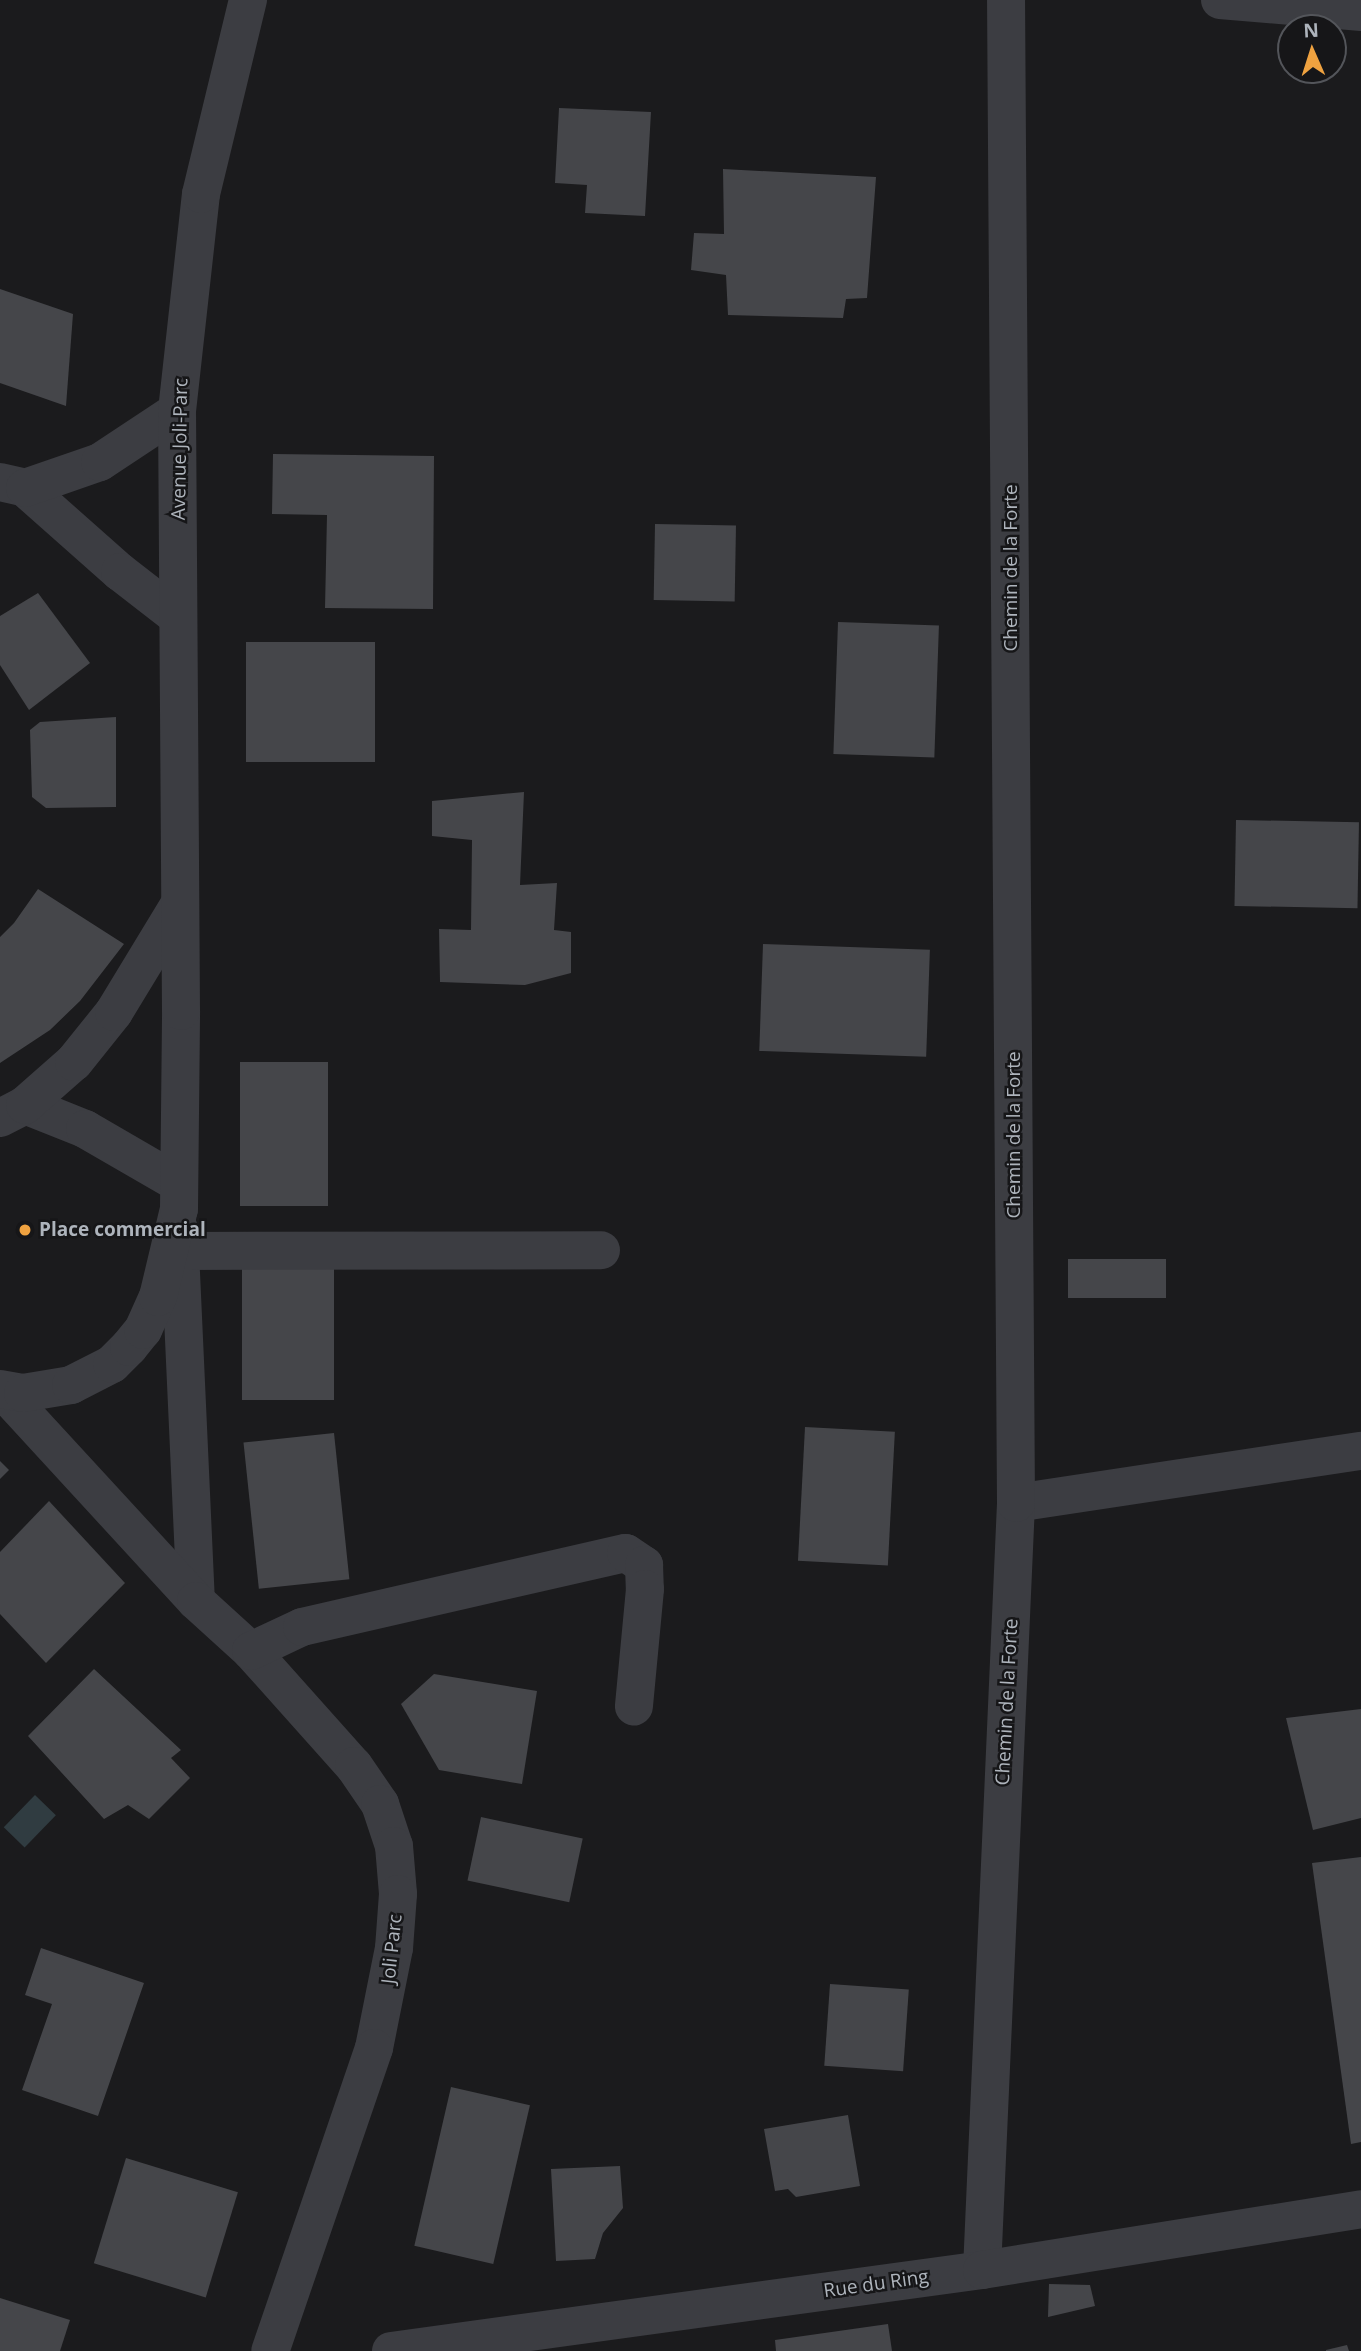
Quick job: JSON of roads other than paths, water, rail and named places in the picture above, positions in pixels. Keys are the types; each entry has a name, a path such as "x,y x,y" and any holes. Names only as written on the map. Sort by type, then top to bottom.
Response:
{"street":[{"name":"Avenue Joli-Parc","path":"178,1196 180,905 177,411 201,194 248,0"},
{"name":"Chemin de la Forte","path":"982,2270 1016,1503 1006,0"},
{"path":"1220,0 1361,12"},
{"path":"13,485 100,462 177,411"},
{"path":"13,485 178,617"},
{"path":"12,1111 74,1062 114,1012 180,905"},
{"path":"12,1111 85,1129 178,1196"},
{"path":"178,1196 196,1601"},
{"path":"1,1390 23,1393 71,1385 112,1364 129,1347 143,1330 158,1297 178,1196"},
{"path":"180,1251 601,1250"},
{"name":"Joli Parc","path":"1,1390 196,1601 251,1651 354,1766 380,1804 394,1846 398,1894 388,1990 374,2048 270,2351"},
{"path":"1016,1503 1361,1451"},
{"path":"251,1651 302,1627 626,1553 644,1564 645,1577 634,1706"},
{"name":"Rue du Ring","path":"391,2351 982,2270 1361,2209"}],"place":[{"name":"Place commercial","path":"25,1230"}]}
